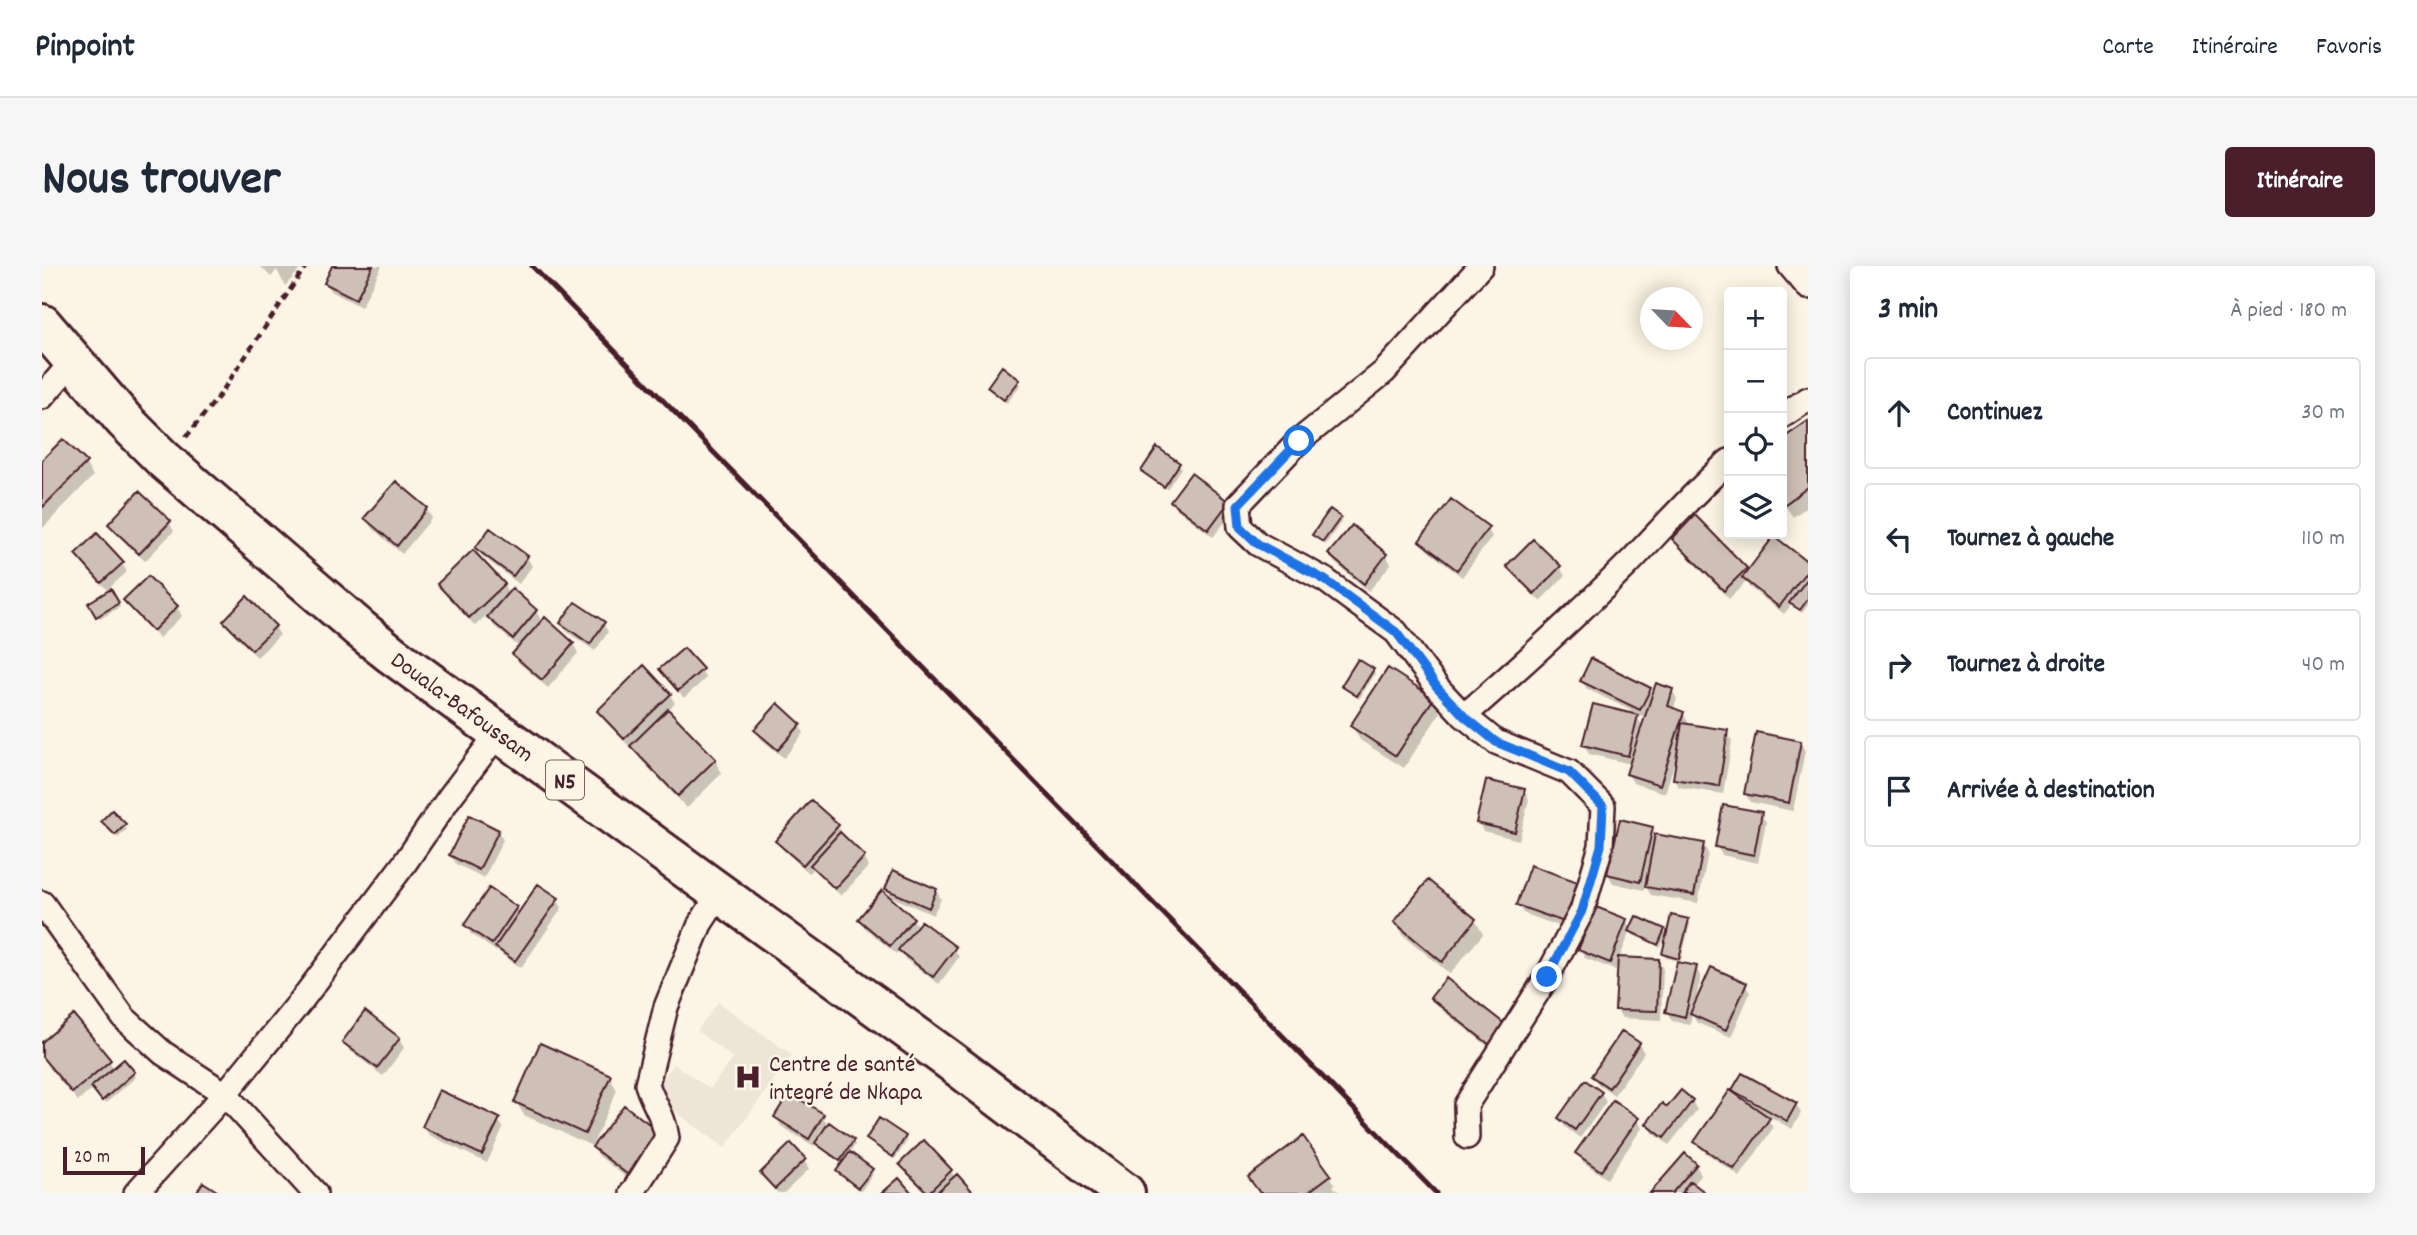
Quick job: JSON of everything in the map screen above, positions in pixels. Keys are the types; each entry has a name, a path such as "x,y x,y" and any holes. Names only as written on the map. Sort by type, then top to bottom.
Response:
{"highway":[{"name":"Douala-Bafoussam","path":"42,324 124,420 164,460 360,629 949,1060 1125,1193"}],"street":[{"path":"1467,1137 1466,1105 1547,977 1582,911 1601,846 1603,806 1569,772 1496,742 1464,716 1437,687 1396,632 1325,580 1258,544 1240,527 1238,505 1299,441 1384,372 1481,266"},
{"path":"1790,266 1808,287"},
{"path":"42,397 74,361"},
{"path":"1787,413 1808,399"},
{"path":"1464,716 1525,664 1724,465"},
{"path":"136,1193 225,1094 301,1001 499,732"},
{"path":"632,1193 667,1138 662,1113 650,1095 647,1084 666,1007 700,924 720,893"},
{"path":"42,903 124,1018 163,1053 225,1094 315,1193"}],"path":[{"path":"164,460 219,396 306,266"}],"shaded area":[{"name":"Centre de santé integré de Nkapa","path":"718,1002 792,1055 725,1148 651,1094 674,1064 710,1089 733,1058 697,1031"}],"building":[{"path":"332,266 373,266 356,299 324,283"},
{"path":"1002,366 1020,380 1004,400 987,387"},
{"path":"1808,421 1808,487 1787,503 1787,476 1787,436"},
{"path":"63,439 87,462 42,508 42,460"},
{"path":"1157,447 1180,463 1164,487 1141,471"},
{"path":"1191,473 1229,502 1208,530 1170,501"},
{"path":"396,481 428,508 397,546 364,518"},
{"path":"139,491 171,521 139,554 108,524"},
{"path":"1451,499 1489,527 1457,570 1419,541"},
{"path":"1330,509 1341,517 1323,542 1312,535"},
{"path":"1695,515 1747,568 1724,591 1672,539"},
{"path":"1352,525 1387,554 1364,584 1328,554"},
{"path":"490,528 528,556 513,576 475,548"},
{"path":"97,533 124,562 101,583 75,554"},
{"path":"1533,539 1561,566 1534,594 1506,566"},
{"path":"1772,539 1778,539 1808,562 1808,569 1779,607 1742,578"},
{"path":"473,550 505,584 469,618 437,584"},
{"path":"148,576 178,606 153,631 123,600"},
{"path":"1808,578 1808,599 1800,610 1789,603"},
{"path":"512,588 537,610 513,639 487,617"},
{"path":"111,589 119,603 96,617 88,603"},
{"path":"247,596 276,626 252,650 223,621"},
{"path":"575,602 605,622 590,644 560,623"},
{"path":"545,617 574,643 542,680 512,654"},
{"path":"684,648 703,669 678,691 659,669"},
{"path":"1591,658 1651,688 1640,710 1580,681"},
{"path":"1358,659 1374,669 1357,696 1341,686"},
{"path":"644,665 671,694 624,739 597,711"},
{"path":"1388,668 1434,698 1396,756 1350,726"},
{"path":"1656,683 1673,689 1668,706 1684,712 1660,785 1626,774"},
{"path":"778,703 801,724 778,750 754,730"},
{"path":"1593,704 1638,715 1628,756 1582,745"},
{"path":"668,709 716,759 678,796 630,746"},
{"path":"1682,723 1728,730 1719,786 1673,779"},
{"path":"1756,732 1801,741 1789,803 1744,794"},
{"path":"1486,780 1525,789 1515,832 1476,823"},
{"path":"811,800 839,825 803,865 775,841"},
{"path":"1723,805 1762,812 1754,855 1715,847"},
{"path":"112,810 126,824 115,835 101,821"},
{"path":"469,815 499,830 479,870 449,855"},
{"path":"1620,819 1653,827 1640,882 1607,874"},
{"path":"840,832 865,856 835,889 810,865"},
{"path":"1655,834 1704,843 1694,895 1645,887"},
{"path":"1530,865 1581,883 1567,923 1516,905"},
{"path":"893,870 937,889 929,908 885,889"},
{"path":"1428,880 1476,919 1442,962 1394,922"},
{"path":"538,884 559,898 515,961 495,947"},
{"path":"489,888 517,907 492,944 464,925"},
{"path":"882,890 914,918 890,946 858,919"},
{"path":"1596,907 1627,919 1610,963 1578,950"},
{"path":"1671,915 1689,919 1679,959 1662,954"},
{"path":"1636,916 1665,929 1658,945 1629,931"},
{"path":"921,921 956,947 933,977 898,950"},
{"path":"1618,957 1659,959 1657,1011 1615,1010"},
{"path":"1677,962 1697,966 1685,1017 1665,1012"},
{"path":"1711,967 1747,983 1726,1030 1690,1014"},
{"path":"1446,978 1506,1025 1490,1045 1430,998"},
{"path":"365,1011 400,1038 377,1068 342,1042"},
{"path":"74,1015 111,1060 72,1093 42,1057 42,1042"},
{"path":"1622,1031 1640,1043 1609,1088 1591,1076"},
{"path":"540,1043 611,1075 585,1134 514,1102"},
{"path":"124,1059 135,1072 102,1101 91,1087"},
{"path":"1742,1073 1797,1103 1787,1121 1732,1090"},
{"path":"1585,1080 1602,1092 1575,1130 1558,1118"},
{"path":"439,1090 500,1118 482,1155 422,1127"},
{"path":"1681,1090 1693,1100 1664,1138 1646,1124 1662,1103 1667,1107"},
{"path":"1730,1090 1770,1118 1734,1169 1694,1142"},
{"path":"789,1093 824,1114 809,1139 774,1117"},
{"path":"1613,1100 1639,1118 1601,1171 1575,1153"},
{"path":"624,1105 665,1136 632,1178 592,1147"},
{"path":"879,1118 906,1136 893,1157 866,1139"},
{"path":"829,1122 854,1140 840,1161 815,1143"},
{"path":"1303,1136 1331,1175 1307,1193 1260,1193 1248,1177"},
{"path":"924,1140 952,1170 928,1193 899,1164"},
{"path":"791,1143 806,1159 775,1189 760,1173"},
{"path":"850,1152 873,1169 858,1188 836,1171"},
{"path":"1685,1153 1697,1164 1672,1193 1650,1193"},
{"path":"957,1174 974,1193 936,1193"},
{"path":"899,1178 912,1193 882,1193"},
{"path":"1690,1181 1706,1193 1681,1193"},
{"path":"203,1182 220,1193 196,1193"}],"railway":[{"path":"532,266 1436,1193"}],"place":[{"name":"Centre de santé integré de Nkapa","path":"748,1077"}],"route":[{"path":"1299,441 1238,505 1240,527 1258,544 1325,580 1396,632 1437,687 1464,716 1496,742 1569,772 1603,806 1601,846 1582,911 1547,977"}]}
